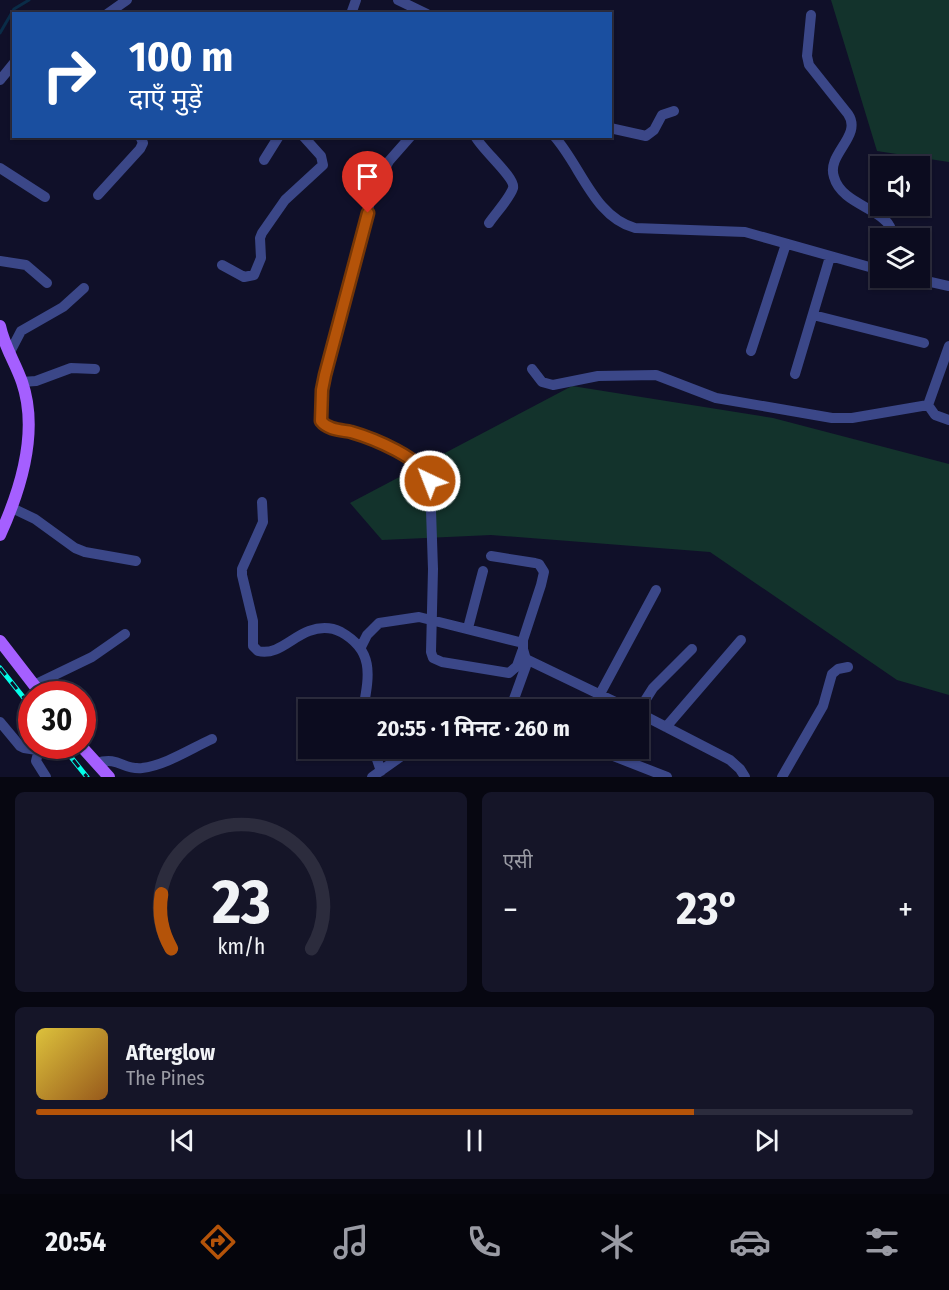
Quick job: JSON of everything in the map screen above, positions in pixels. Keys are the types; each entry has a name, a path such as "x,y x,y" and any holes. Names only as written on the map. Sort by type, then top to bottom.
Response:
{"main road":[{"path":"0,326 9,354 22,382 28,416 25,457 12,508 0,535"},
{"path":"0,641 30,681"},
{"path":"92,759 109,777"}],"street":[{"path":"109,12 127,0"},
{"path":"398,0 423,12"},
{"path":"811,15 807,56 809,65 853,122 852,129 833,166 833,176 836,183 849,197 883,219 888,228"},
{"path":"0,80 12,65"},
{"path":"612,128 646,136 654,130 662,115 674,111"},
{"path":"98,195 140,149 143,143 141,138"},
{"path":"264,160 278,138"},
{"path":"222,264 244,277 254,275 261,258 262,233 285,200 324,163 321,156 305,138"},
{"path":"409,138 389,161 373,190 325,375 321,421 325,426 368,438 388,447 412,461 428,474 433,569 431,656 442,662 509,673 517,666 544,572 539,564 491,556"},
{"path":"476,138 513,182 513,190 489,223"},
{"path":"558,138 607,213 623,225 654,229 736,231 870,267"},
{"path":"0,168 45,197"},
{"path":"751,351 786,244"},
{"path":"795,374 830,257"},
{"path":"0,261 26,264 47,283"},
{"path":"930,282 949,286"},
{"path":"9,354 21,331 63,307 84,288"},
{"path":"813,315 924,343"},
{"path":"928,405 949,346"},
{"path":"22,382 36,381 71,368 95,369"},
{"path":"532,369 546,384 553,385 598,376 656,375 716,398 832,418 852,418 928,405"},
{"path":"928,405 935,415 949,420"},
{"path":"262,502 263,522 242,569 253,621 251,636 253,646 258,651 268,651 285,645 311,630 329,628 348,637 361,647 366,661 368,678 365,699"},
{"path":"12,508 35,519 75,548 136,561"},
{"path":"468,628 483,571"},
{"path":"600,694 656,590"},
{"path":"361,647 367,634 378,623 413,618 432,619 468,628 523,646"},
{"path":"52,681 125,634"},
{"path":"666,727 741,640"},
{"path":"514,699 528,660 523,646"},
{"path":"646,699 653,688 692,649"},
{"path":"528,660 610,699"},
{"path":"782,777 823,706 832,674 838,669 848,667"},
{"path":"649,717 730,760 745,777"},
{"path":"0,722 18,743"},
{"path":"96,763 110,760 132,768 143,768 212,739"},
{"path":"36,759 43,776"},
{"path":"374,759 376,774 397,759"},
{"path":"621,759 667,777"}],"green space":[{"path":"831,0 949,0 949,162 930,159 930,156 910,156 877,151"},
{"path":"572,386 773,418 949,464 949,695 897,680 710,552 491,535 382,540 350,503"}],"waterway":[{"path":"12,12 29,0"},
{"path":"0,33 12,12"}],"railway":[{"path":"0,668 18,690"},
{"path":"72,759 87,777"}],"route":[{"path":"368,213 325,375 321,421 325,426 351,432 388,447 423,469 430,481"}]}
